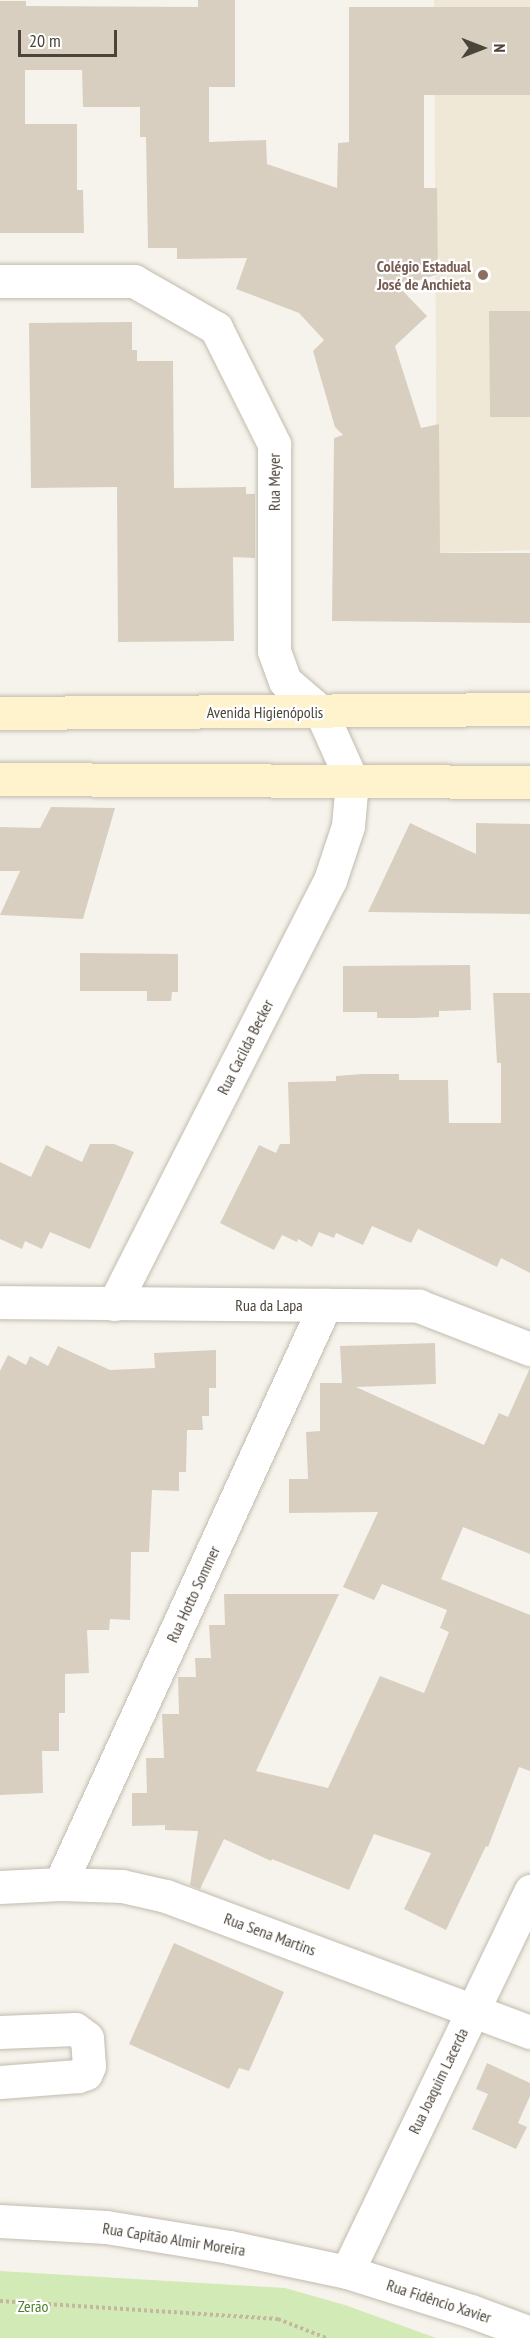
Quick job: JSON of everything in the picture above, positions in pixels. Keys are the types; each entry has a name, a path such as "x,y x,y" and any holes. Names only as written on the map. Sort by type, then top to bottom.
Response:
{"main road":[{"name":"Avenida Higienópolis","path":"0,713 530,709"},
{"path":"0,779 530,782"}],"street":[{"name":"Rua Meyer","path":"0,281 134,281 216,328 274,444 274,651 285,681 321,712 352,781"},
{"name":"Rua Cacilda Becker","path":"114,1304 330,880 348,826 352,781"},
{"name":"Rua da Lapa","path":"0,1302 419,1306 530,1349"},
{"name":"Rua Hotto Sommer","path":"60,1884 325,1305"},
{"name":"Rua Sena Martins","path":"0,1887 60,1884 122,1886 166,1896 530,2032"},
{"name":"Rua Joaquim Lacerda","path":"347,2272 530,1891"},
{"path":"0,2032 75,2029 87,2038 89,2066 86,2073 78,2076 0,2082"},
{"name":"Rua Capitão Almir Moreira","path":"0,2221 106,2227 229,2247 347,2272"},
{"name":"Rua Fidêncio Xavier","path":"347,2272 471,2311 530,2333"}],"path":[{"path":"0,2301 278,2319 326,2338"}],"shaded area":[{"name":"Colégio Estadual José de Anchieta","path":"434,0 530,0 530,550 437,553"}],"green space":[{"name":"Zerão","path":"0,2271 285,2288 345,2305 436,2338 0,2338"}],"building":[{"path":"198,0 235,0 235,87 209,87 209,142 266,140 267,164 337,188 338,143 349,142 349,7 530,7 530,95 424,95 424,188 437,188 438,274 399,287 427,316 395,346 421,428 439,424 440,553 530,553 530,623 332,621 334,438 343,435 335,427 313,351 324,340 299,313 236,289 247,258 177,259 177,248 148,248 146,137 140,137 140,107 83,107 82,70 25,70 25,124 77,124 77,190 83,190 84,233 0,233 0,1 26,1 26,6 198,7"},
{"path":"489,311 530,311 530,417 490,417"},
{"path":"132,322 132,350 137,350 137,361 173,361 174,488 246,487 246,494 255,494 255,558 233,557 234,641 118,642 117,487 31,488 29,323"},
{"path":"51,807 115,808 83,919 0,915 20,871 0,871 0,827 40,828"},
{"path":"410,823 476,854 476,823 530,824 530,914 368,912"},
{"path":"80,953 178,954 178,992 172,992 171,1001 147,1001 147,991 80,991"},
{"path":"470,965 471,1010 439,1011 439,1017 415,1018 377,1018 377,1012 343,1012 343,966"},
{"path":"493,993 530,993 530,1273 501,1258 497,1267 418,1229 411,1243 372,1226 363,1245 336,1233 334,1238 319,1232 312,1247 298,1239 297,1242 282,1235 274,1250 220,1223 259,1145 276,1153 280,1144 290,1144 288,1082 336,1081 336,1076 363,1074 399,1074 399,1080 448,1080 449,1123 501,1123 501,1063 497,1063"},
{"path":"90,1144 114,1144 134,1152 90,1249 50,1232 42,1249 25,1241 22,1249 0,1239 0,1162 31,1177 46,1145 82,1162"},
{"path":"435,1343 436,1384 356,1387 484,1445 499,1413 508,1417 530,1368 530,1554 463,1527 441,1579 530,1615 530,1771 519,1767 488,1847 486,1846 446,1930 404,1909 431,1853 374,1834 349,1890 272,1859 271,1861 224,1839 200,1889 190,1885 198,1831 165,1830 165,1825 132,1826 132,1793 147,1793 146,1758 164,1758 162,1714 179,1714 178,1677 196,1677 195,1658 211,1658 209,1625 225,1625 224,1594 339,1594 256,1771 328,1788 380,1676 424,1693 449,1632 440,1628 447,1610 382,1584 374,1600 343,1587 378,1512 289,1513 289,1479 308,1479 306,1432 320,1431 320,1383 342,1383 340,1346"},
{"path":"58,1346 110,1370 155,1368 154,1353 216,1350 216,1388 209,1388 209,1416 202,1416 203,1430 187,1430 186,1472 179,1472 179,1491 152,1490 149,1552 131,1552 130,1620 110,1619 109,1630 87,1630 89,1673 65,1674 65,1713 59,1713 59,1751 42,1751 43,1793 0,1795 0,1371 8,1355 26,1365 30,1356 48,1366"},
{"path":"174,1943 284,1992 249,2071 239,2068 229,2089 129,2044"},
{"path":"487,2063 530,2083 530,2096 518,2123 527,2127 516,2149 472,2129 488,2094 476,2089"}],"place":[{"name":"Colégio Estadual José de Anchieta","path":"483,275"}]}
